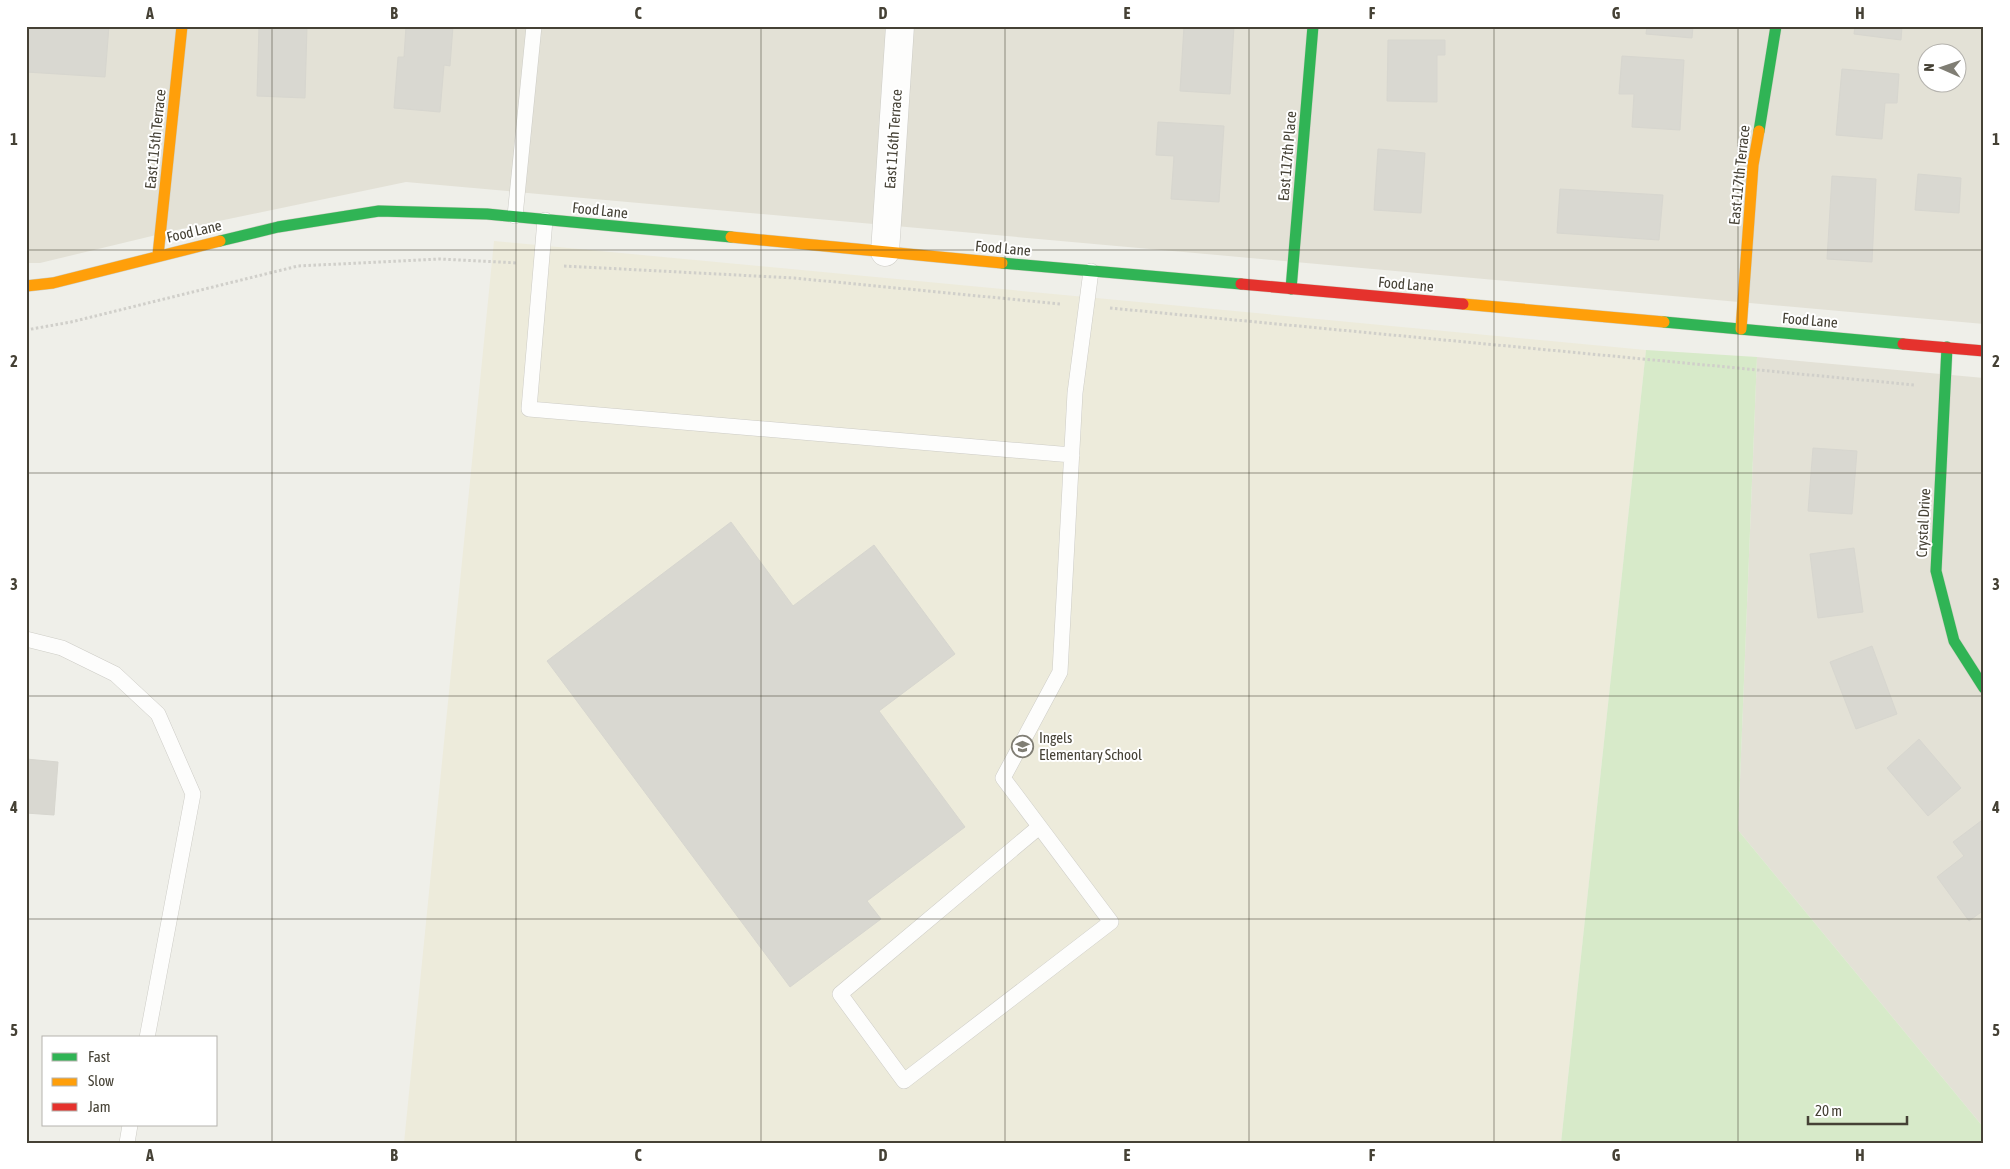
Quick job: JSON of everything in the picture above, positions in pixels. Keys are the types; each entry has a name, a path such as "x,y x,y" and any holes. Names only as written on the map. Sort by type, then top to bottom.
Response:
{"street":[{"name":"East 115th Terrace","path":"158,256 182,26"},
{"name":"East 116th Terrace","path":"885,252 900,26"},
{"name":"East 117th Place","path":"1291,289 1313,26"},
{"name":"East 117th Terrace","path":"1741,329 1753,165 1776,26"},
{"name":"Food Lane","path":"26,286 53,283 278,227 379,211 486,214 1091,271 1984,351"},
{"name":"Crystal Drive","path":"1947,347 1936,570 1954,641 1984,688"}],"lane":[{"path":"515,216 534,26"},
{"path":"545,220 529,409 1072,455"},
{"path":"1040,827 840,994 904,1080 1111,922 1040,827 1003,778 1060,672 1075,393 1091,271"},
{"path":"26,639 62,648 115,674 151,707 158,714 193,794 146,1036"},
{"path":"127,1143 130,1126"}],"path":[{"path":"26,330 71,322 298,266 440,259 794,278 1945,388"}],"shaded area":[{"path":"26,26 1984,26 1984,324 406,182 181,229 40,263 26,263"},
{"name":"Ingels Elementary School","path":"494,241 1646,350 1561,1143 404,1143"},
{"path":"1757,357 1984,378 1984,1128 1738,830"}],"green space":[{"path":"1646,350 1757,357 1738,830 1984,1128 1984,1143 1561,1143"}],"building":[{"path":"26,26 109,26 105,77 26,72"},
{"path":"259,26 307,26 305,98 257,96"},
{"path":"406,26 453,26 450,66 444,65 440,112 394,108 398,57 404,57"},
{"path":"1184,26 1234,26 1230,94 1180,91"},
{"path":"1647,26 1693,26 1692,38 1646,34"},
{"path":"1855,26 1902,26 1901,40 1854,34"},
{"path":"1388,40 1445,40 1445,55 1437,55 1437,102 1387,101"},
{"path":"1622,56 1684,60 1680,130 1632,127 1634,94 1619,94"},
{"path":"1842,69 1899,74 1897,103 1885,103 1882,139 1836,135"},
{"path":"1158,122 1224,126 1219,202 1171,199 1174,156 1156,155"},
{"path":"1378,149 1425,153 1421,213 1374,210"},
{"path":"1918,174 1961,178 1959,213 1915,210"},
{"path":"1832,176 1876,179 1872,262 1827,259"},
{"path":"1560,189 1663,195 1659,240 1557,233"},
{"path":"1813,448 1857,451 1852,514 1808,511"},
{"path":"731,522 793,606 874,545 955,654 879,711 965,827 867,901 881,919 790,987 547,661"},
{"path":"1854,548 1863,612 1818,618 1810,554"},
{"path":"1872,646 1897,714 1856,729 1830,662"},
{"path":"1919,739 1961,788 1928,816 1887,768"},
{"path":"26,759 58,762 54,815 26,813"},
{"path":"1981,821 1984,824 1984,910 1969,921 1937,877 1964,856 1953,842"}],"traffic: fast":[{"path":"1291,289 1313,26"},
{"path":"1759,131 1776,26"},
{"path":"220,241 278,227 379,211 487,214 731,237"},
{"path":"1002,263 1241,284"},
{"path":"1664,322 1903,344"},
{"path":"1947,347 1936,571 1954,641 1984,688"}],"traffic: slow":[{"path":"158,255 182,26"},
{"path":"1741,329 1753,165 1759,131"},
{"path":"731,237 1002,263"},
{"path":"26,286 53,283 220,241"},
{"path":"1463,304 1664,322"}],"traffic: jam":[{"path":"1241,284 1463,304"},
{"path":"1903,344 1984,351"}],"place":[{"name":"Ingels Elementary School","path":"1023,746"}]}
